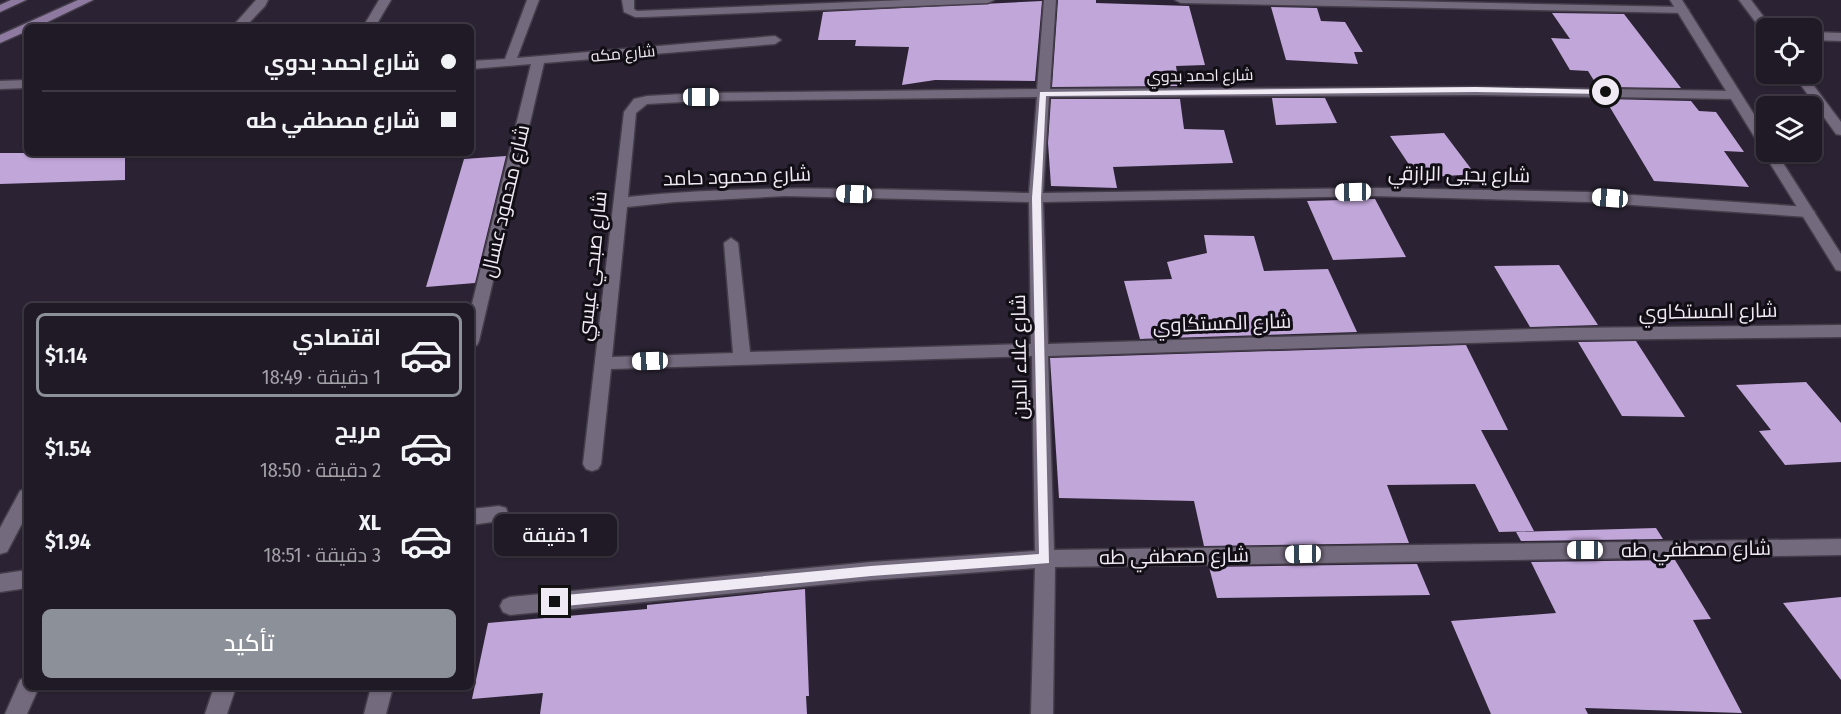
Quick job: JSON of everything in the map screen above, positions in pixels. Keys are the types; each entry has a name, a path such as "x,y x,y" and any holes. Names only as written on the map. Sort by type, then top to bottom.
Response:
{"main road":[{"path":"0,9 20,0"},
{"path":"34,24 87,0"},
{"path":"0,39 24,28"}],"street":[{"path":"241,24 261,4 262,0"},
{"path":"371,24 385,0"},
{"path":"509,63 533,0"},
{"path":"628,0 628,10 645,14 988,0"},
{"name":"شارع علاء الدين","path":"1042,714 1045,559 1036,198 1050,0"},
{"path":"1181,0 1680,5 1756,128"},
{"path":"1745,0 1758,18"},
{"path":"1822,36 1841,37"},
{"name":"شارع مكه","path":"474,65 775,40"},
{"name":"شارع محمود عسال","path":"474,328 538,61"},
{"path":"0,85 24,84"},
{"path":"1806,84 1841,131"},
{"name":"شارع احمد بدوي","path":"665,99 1475,90 1736,95"},
{"name":"شارع صبحي عيسي","path":"592,464 630,112 639,102 665,99"},
{"path":"1776,162 1841,266"},
{"name":"شارع محمود حامد","path":"619,203 675,197 785,192 1036,198"},
{"name":"شارع يحيى الرازقي","path":"1036,198 1374,192 1480,193 1588,197 1808,212"},
{"path":"731,243 742,358"},
{"name":"شارع المستكاوي","path":"603,363 1567,334 1841,331"},
{"path":"0,546 24,502"},
{"path":"474,517 499,514"},
{"name":"شارع مصطفي طه","path":"510,606 871,571 1045,559 1841,547"},
{"path":"0,583 24,579"},
{"path":"16,714 27,690"},
{"path":"216,714 224,690"},
{"path":"375,714 381,690"}],"building":[{"path":"1058,0 1189,6 1205,65 1176,66 1179,86 1052,87"},
{"path":"1042,1 1035,81 935,80 902,85 909,47 855,46 856,40 818,40 823,12"},
{"path":"1271,7 1317,8 1321,21 1345,22 1363,52 1354,52 1358,64 1286,60"},
{"path":"1552,13 1624,14 1681,88 1598,87 1588,71 1570,70 1551,38 1570,39"},
{"path":"1272,98 1325,98 1337,123 1276,125"},
{"path":"1051,99 1180,99 1184,129 1224,130 1233,163 1113,167 1117,188 1051,186 1048,143"},
{"path":"1605,99 1691,101 1699,111 1716,112 1744,152 1724,151 1749,187 1654,181"},
{"path":"1444,133 1475,174 1418,178 1390,136"},
{"path":"0,153 24,153 24,156 125,156 125,180 0,184"},
{"path":"506,156 475,283 426,287 464,159"},
{"path":"1375,199 1406,257 1333,260 1307,201"},
{"path":"1204,235 1254,236 1264,271 1328,269 1357,332 1140,339 1124,281 1172,279 1167,262 1207,253"},
{"path":"1559,265 1598,325 1530,327 1494,266"},
{"path":"1636,341 1685,417 1622,416 1578,342"},
{"path":"1466,345 1508,430 1481,430 1534,531 1499,532 1475,484 1387,485 1409,543 1204,546 1194,501 1059,498 1050,358"},
{"path":"1806,382 1841,423 1841,462 1785,465 1759,431 1771,430 1736,385"},
{"path":"1656,528 1663,539 1521,541 1516,532"},
{"path":"1675,560 1711,619 1693,620 1742,713 1585,708 1588,714 1491,714 1451,621 1556,613 1531,562"},
{"path":"1417,564 1430,595 1217,598 1209,567"},
{"path":"805,589 809,696 806,696 807,714 540,714 543,693 472,699 488,623 647,609 647,605"},
{"path":"1841,597 1841,680 1783,603"}],"route":[{"path":"555,602 871,571 1045,559 1036,198 1042,94 1475,90 1606,92"}]}
